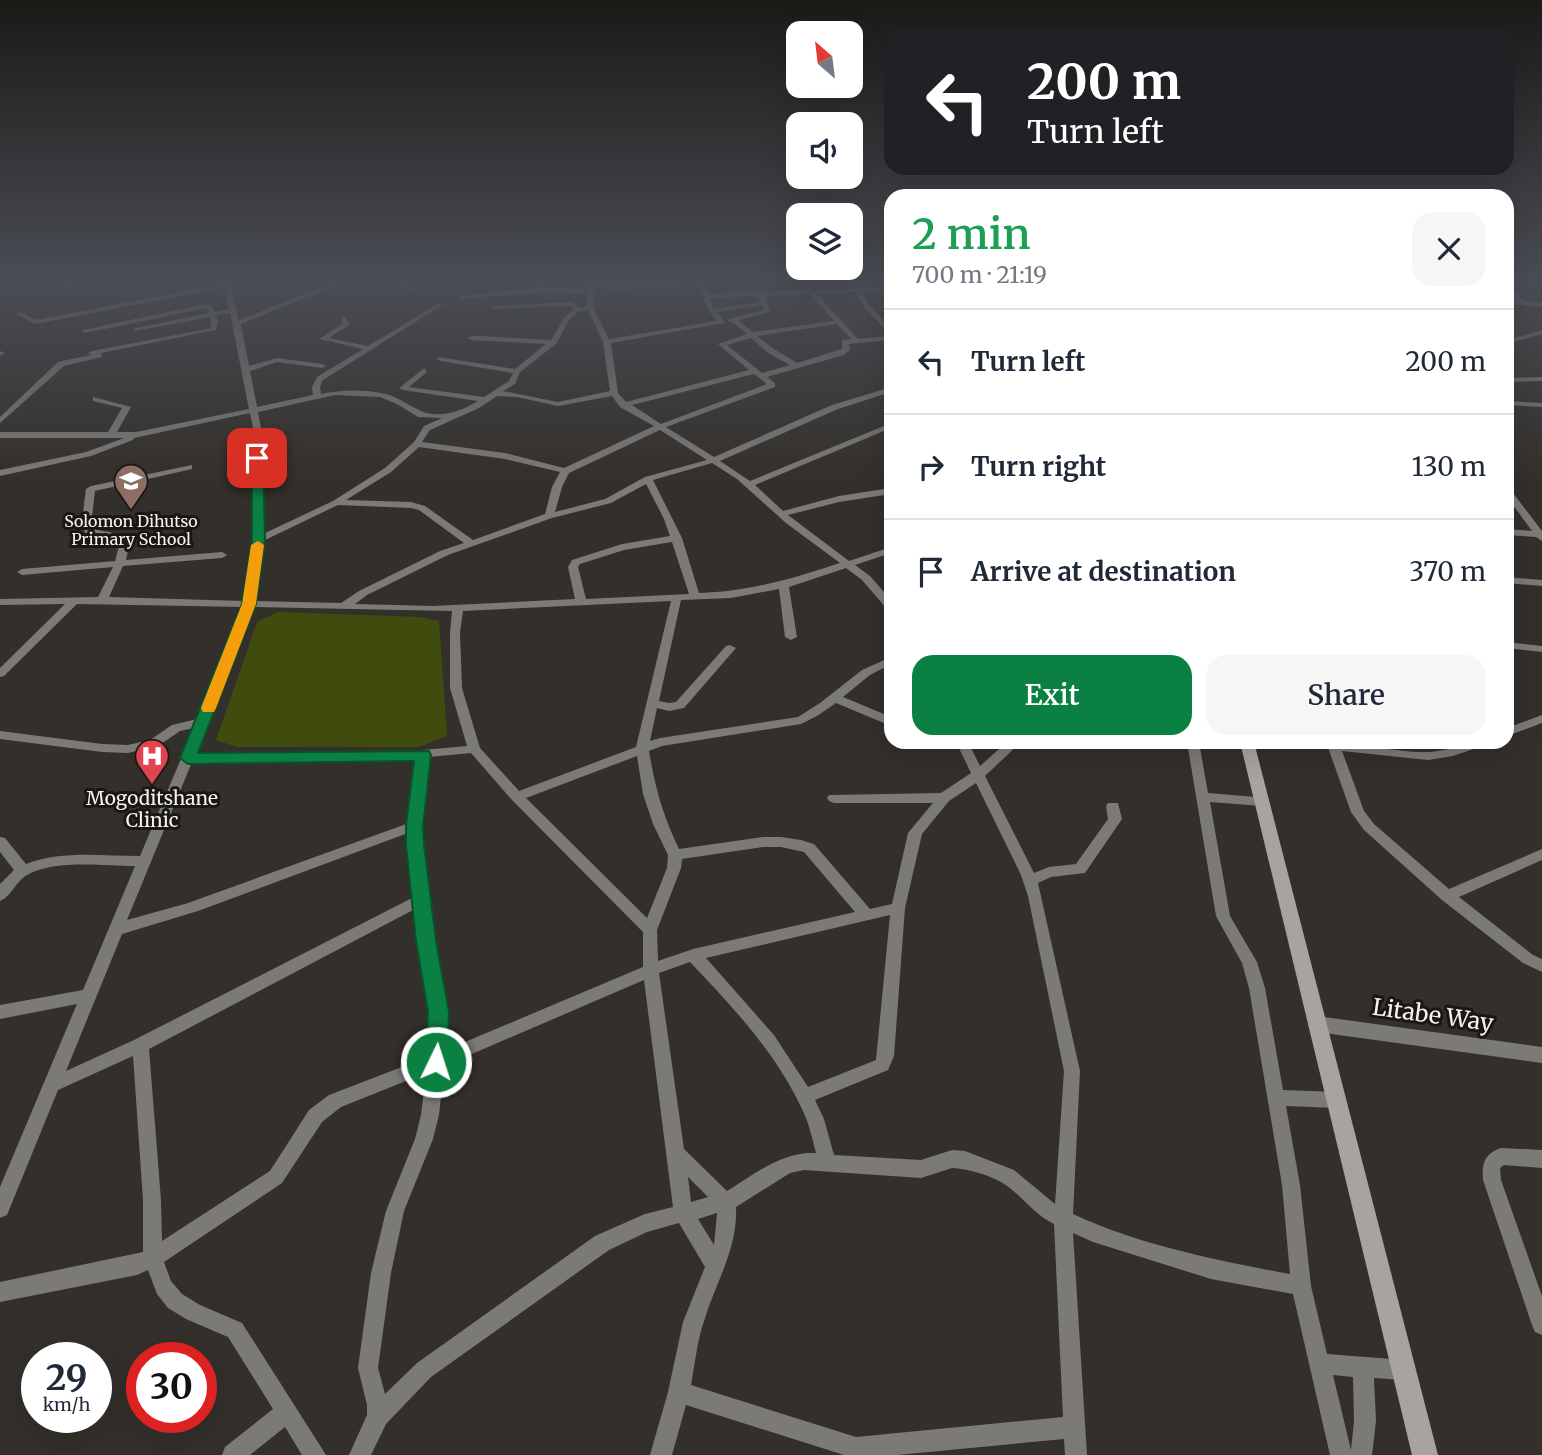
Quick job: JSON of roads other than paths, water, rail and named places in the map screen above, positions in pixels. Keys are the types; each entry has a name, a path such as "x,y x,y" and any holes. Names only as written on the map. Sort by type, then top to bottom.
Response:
{"main road":[{"path":"1249,749 1425,1455"}],"street":[{"path":"92,353 122,347"},
{"path":"0,421 61,364 129,347"},
{"path":"0,1209 188,758 249,604 258,540 257,434 241,347"},
{"path":"363,347 369,348"},
{"path":"526,347 541,354"},
{"path":"258,540 336,503 388,470 417,444 427,428 486,400 512,382 517,372 548,347"},
{"path":"608,347 614,393 623,405 750,484 781,514 874,586 884,598"},
{"path":"550,516 557,487 565,471 659,427 772,385 724,347"},
{"path":"766,347 797,366"},
{"path":"623,405 797,366 841,353 846,350 846,347"},
{"path":"317,396 316,387 320,379 369,348"},
{"path":"441,359 517,372"},
{"path":"245,370 277,360 322,366"},
{"path":"423,371 403,388 486,400"},
{"path":"1514,380 1542,379"},
{"path":"343,607 363,593 408,570 471,543 550,516 608,501 648,479 715,460 835,407 884,391"},
{"path":"0,473 88,454 136,435 335,393 370,393 390,397 421,415 454,416"},
{"path":"495,393 558,404 614,393"},
{"path":"96,399 127,407 111,435"},
{"path":"1514,403 1542,405"},
{"path":"750,484 884,428"},
{"path":"0,435 136,435"},
{"path":"417,444 505,456 565,471"},
{"path":"102,600 120,563 125,541 119,537 88,531 90,489 189,467"},
{"path":"648,479 677,538 695,596"},
{"path":"781,514 839,499 884,492"},
{"path":"1514,501 1540,536"},
{"path":"336,503 411,505 422,508 471,543"},
{"path":"1514,533 1540,536"},
{"path":"581,602 573,567 576,562 622,547 677,538"},
{"path":"0,602 102,600 458,609 695,596 748,593 884,552"},
{"path":"22,572 222,555"},
{"path":"1514,581 1542,583"},
{"path":"785,584 791,637"},
{"path":"677,596 642,748 650,794 660,824 675,855 674,868 650,930 651,970 683,1212 716,1267"},
{"path":"0,674 75,600"},
{"path":"458,609 455,633 456,688 474,749 517,797 650,930"},
{"path":"1514,646 1542,649"},
{"path":"652,703 669,707 680,705 730,648"},
{"path":"517,797 642,748 683,737 802,720 860,676 884,664"},
{"path":"833,697 884,719"},
{"path":"1514,729 1542,719"},
{"path":"0,736 102,748 128,748 154,743 176,728 202,723"},
{"path":"188,758 423,755 474,749"},
{"path":"966,749 1030,881 1072,1071 1063,1220 1076,1455"},
{"path":"805,1096 882,1065 886,1056 891,1016 898,908 915,833 944,798 979,774 1006,749"},
{"path":"1194,749 1223,916 1254,975 1291,1185 1301,1286 1341,1455"},
{"path":"1335,749 1362,820 1447,896 1528,960 1542,966"},
{"path":"1373,749 1428,756 1461,749"},
{"path":"378,1416 378,1405 368,1368 381,1273 395,1211 424,1139 436,1062 438,1012 415,826 423,755"},
{"path":"1203,797 1262,801"},
{"path":"834,798 944,798"},
{"path":"1030,881 1049,872 1080,869 1115,819 1114,806"},
{"path":"117,929 179,913 361,843 415,826"},
{"path":"0,842 23,871"},
{"path":"675,855 768,843 800,843 809,848 867,916"},
{"path":"1447,896 1542,854"},
{"path":"0,895 9,882 23,871 53,862 145,861"},
{"path":"52,1084 140,1045 422,899"},
{"path":"0,1292 120,1270 153,1258 276,1177 286,1166 311,1119 321,1108 651,970 692,956 898,908"},
{"path":"692,956 773,1047 805,1096 827,1161"},
{"path":"0,1012 90,995"},
{"name":"Litabe Way","path":"1317,1024 1542,1055"},
{"path":"140,1045 152,1200 153,1258 164,1286 175,1301 235,1330 315,1455"},
{"path":"1275,1098 1336,1100"},
{"path":"661,1455 679,1392 693,1322 726,1235 726,1202 677,1154"},
{"path":"1542,1159 1501,1156 1491,1164 1492,1180 1542,1325"},
{"path":"360,1455 378,1416 424,1370 602,1243 624,1231 683,1212 726,1202 786,1165 804,1161 921,1169 952,1159 965,1160 1008,1176 1051,1213 1093,1233 1200,1266 1301,1286"},
{"path":"1320,1364 1404,1370"},
{"path":"1361,1455 1365,1421 1363,1367"},
{"path":"679,1392 856,1448 1074,1427"},
{"path":"233,1455 286,1412"}],"place":[{"name":"Solomon Dihutso Primary School","path":"131,511"},
{"name":"Mogoditshane Clinic","path":"152,786"}]}
